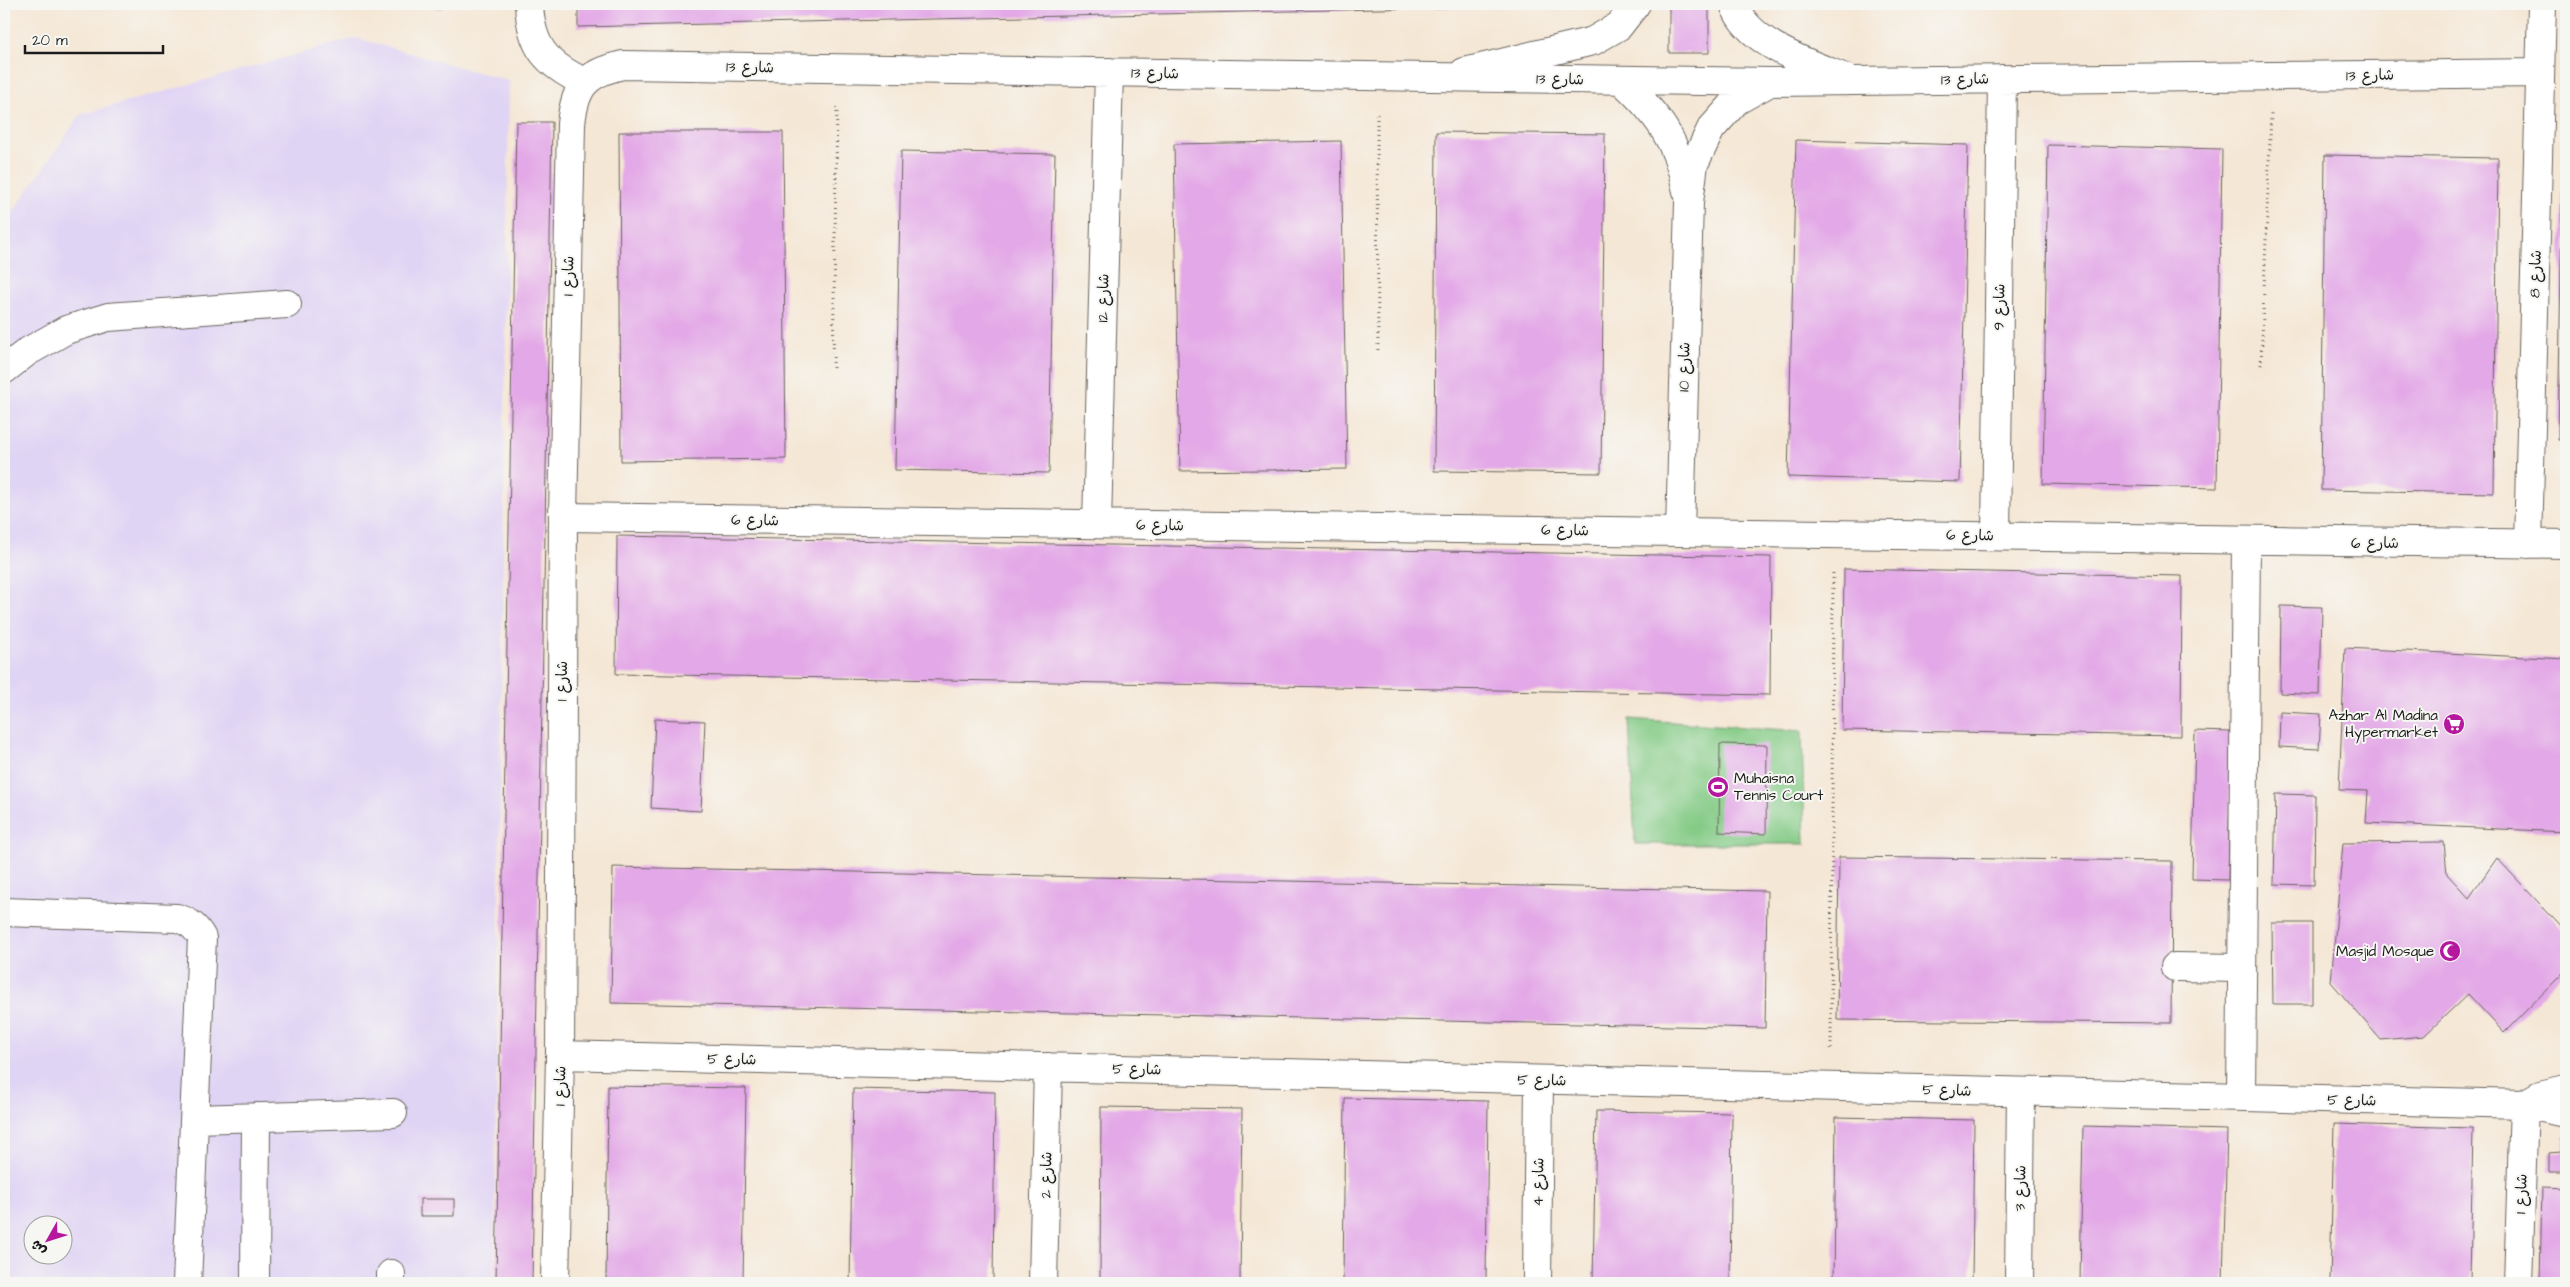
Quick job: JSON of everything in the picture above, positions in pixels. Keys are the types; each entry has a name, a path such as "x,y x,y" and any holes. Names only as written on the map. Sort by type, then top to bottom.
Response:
{"street":[{"path":"529,4 530,26 541,51 560,70 584,82"},
{"path":"1442,77 1594,41 1619,26 1636,4"},
{"path":"1734,4 1737,12 1755,35 1781,50 1852,81"},
{"name":"شارع 8","path":"2528,544 2542,4"},
{"name":"شارع 13","path":"584,82 601,70 623,65 1770,82 2540,73"},
{"name":"شارع 12","path":"1097,524 1109,72"},
{"name":"شارع 9","path":"1996,536 2002,79"},
{"name":"شارع 10","path":"1621,80 1648,104 1669,134 1682,167 1689,202"},
{"name":"شارع 1","path":"555,1283 560,1055 563,518 571,124 573,102 584,82"},
{"name":"شارع 10","path":"1680,532 1689,202 1694,164 1711,129 1736,101 1770,82"},
{"path":"4,370 27,352 66,330 108,317 286,304"},
{"name":"شارع 6","path":"563,518 1996,536 2246,542 2566,544"},
{"path":"2240,1097 2246,542"},
{"path":"4,912 177,918 188,922 202,938 187,1283"},
{"path":"2175,967 2242,968"},
{"name":"شارع 5","path":"560,1055 2524,1104 2566,1113"},
{"name":"شارع 2","path":"1043,1283 1048,1067"},
{"name":"شارع 4","path":"1537,1283 1539,1080"},
{"name":"شارع 5","path":"2524,1104 2540,1096 2566,1089"},
{"name":"شارع 3","path":"2019,1283 2021,1092"},
{"name":"شارع 1","path":"2518,1283 2524,1104"},
{"path":"195,1119 392,1113"},
{"path":"255,1283 256,1117"}],"path":[{"path":"833,368 837,68"},
{"path":"1377,76 1378,352"},
{"path":"2262,365 2273,76"},
{"path":"1830,1087 1833,534"}],"shaded area":[{"path":"356,38 509,81 494,1283 4,1283 4,225 80,115"}],"green space":[{"name":"Muhaisna Tennis Court","path":"1629,719 1802,731 1805,844 1635,844"}],"building":[{"path":"421,4 442,4 441,9"},
{"path":"578,4 1557,4 1557,5 578,27"},
{"path":"1669,4 1709,4 1709,53 1669,53"},
{"path":"2566,34 2566,441 2558,440"},
{"path":"516,122 552,122 532,1283 496,1283"},
{"path":"619,132 783,132 786,459 621,461"},
{"path":"1436,132 1605,134 1601,473 1434,471"},
{"path":"1796,140 1968,145 1960,482 1788,477"},
{"path":"1341,141 1347,469 1180,471 1174,144"},
{"path":"2048,145 2222,149 2217,488 2043,484"},
{"path":"901,151 1055,154 1049,473 895,470"},
{"path":"2325,155 2498,158 2494,493 2321,490"},
{"path":"617,536 1771,557 1770,695 616,674"},
{"path":"1844,569 2182,576 2181,736 1842,730"},
{"path":"2281,606 2322,607 2320,695 2280,693"},
{"name":"Azhar Al Madina Hypermarket","path":"2345,648 2566,659 2566,832 2366,823 2368,791 2339,790"},
{"path":"2280,712 2321,714 2319,749 2279,747"},
{"path":"655,719 705,721 701,811 651,808"},
{"path":"2195,731 2231,732 2228,880 2192,879"},
{"path":"1720,744 1767,745 1766,834 1719,832"},
{"path":"2276,794 2315,795 2314,885 2274,884"},
{"name":"Masjid Mosque","path":"2444,842 2447,874 2469,898 2497,858 2566,932 2566,970 2504,1033 2468,994 2424,1036 2381,1040 2331,982 2343,843"},
{"path":"1839,857 2172,861 2171,1023 1837,1020"},
{"path":"613,867 1767,891 1765,1028 611,1003"},
{"path":"2272,923 2312,923 2312,1004 2273,1004"},
{"path":"608,1086 746,1088 743,1283 606,1283"},
{"path":"853,1089 995,1092 993,1283 850,1283"},
{"path":"1345,1098 1488,1101 1486,1283 1343,1283"},
{"path":"1101,1107 1242,1109 1240,1283 1100,1283"},
{"path":"1596,1111 1732,1113 1730,1283 1593,1283"},
{"path":"1836,1117 1974,1120 1972,1283 1834,1283"},
{"path":"2334,1124 2473,1128 2470,1283 2330,1283"},
{"path":"2083,1126 2227,1130 2223,1283 2080,1283"},
{"path":"2563,1135 2566,1135 2566,1171 2549,1171 2549,1153 2563,1152"},
{"path":"2542,1187 2566,1188 2566,1283 2540,1283"},
{"path":"420,1199 454,1199 454,1216 420,1216"}],"place":[{"name":"Azhar Al Madina Hypermarket","path":"2454,724"},
{"name":"Muhaisna Tennis Court","path":"1718,787"},
{"name":"Masjid Mosque","path":"2450,951"}]}
